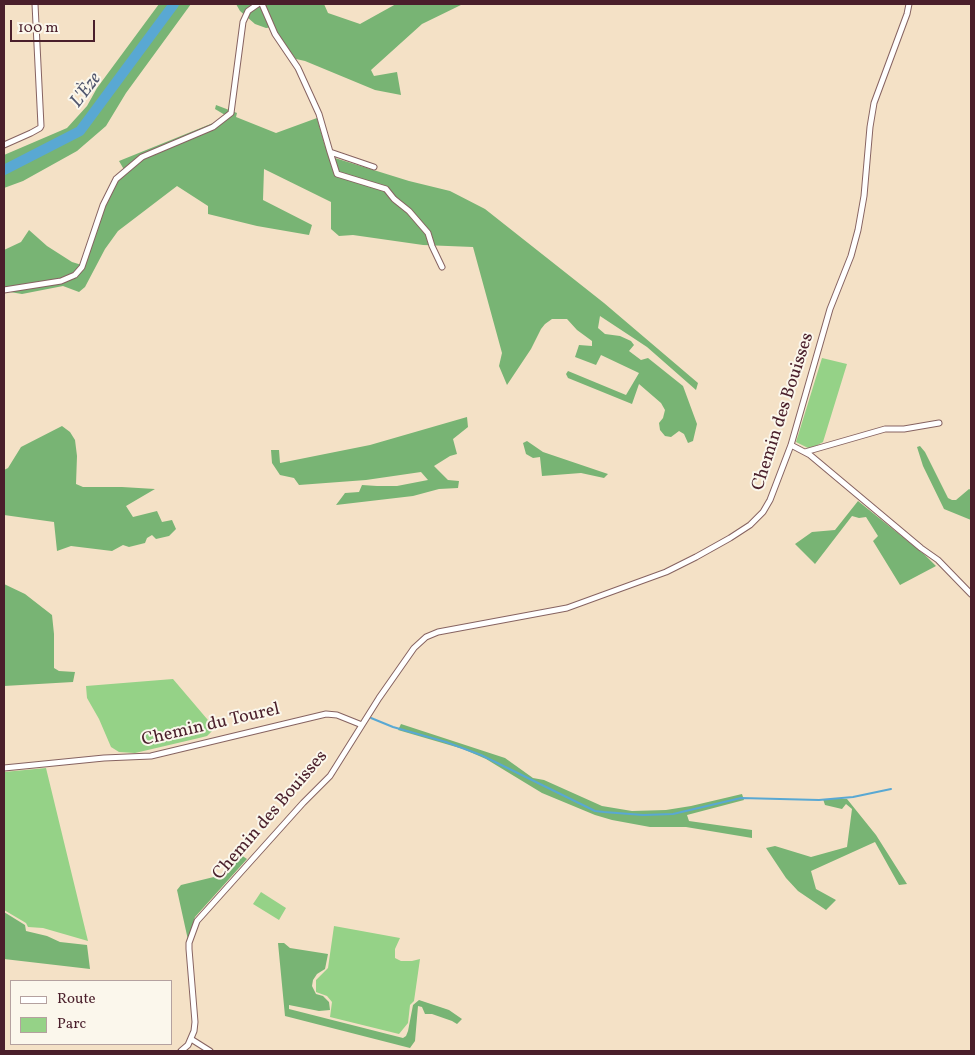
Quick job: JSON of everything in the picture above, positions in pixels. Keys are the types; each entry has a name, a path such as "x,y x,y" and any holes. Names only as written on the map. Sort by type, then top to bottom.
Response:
{"street":[{"path":"4,145 31,133 41,126 35,4"},
{"path":"4,290 61,281 75,275 82,267 103,205 116,179 142,157 212,128 231,113 243,22 248,11 260,4 275,34 298,68 319,114 337,174 386,189 428,233 442,267"},
{"name":"Chemin des Bouisses","path":"191,1039 195,1022 189,943 196,921 303,803 330,776 409,655 426,637 438,632 567,608 666,572 750,525 763,512 770,500 791,445 830,309 851,256 864,196 874,103 909,4"},
{"path":"330,152 374,167"},
{"path":"804,452 885,429 904,429 940,423"},
{"path":"791,445 804,452 938,560 971,594"},
{"name":"Chemin du Tourel","path":"4,768 94,758 152,756 326,714 337,715 362,725"},
{"path":"180,1051 188,1045 191,1039 210,1051"}],"green space":[{"path":"159,4 191,4 126,93 106,126 77,151 23,181 4,188 4,155 67,128 87,106 97,88"},
{"path":"236,4 324,4 328,13 360,24 396,4 463,4 422,24 371,70 374,76 397,72 401,95 375,90 296,59 283,43 274,27 266,28 255,24 240,11"},
{"path":"216,105 237,113 236,117 276,133 317,118 325,146 335,158 409,181 450,191 485,209 604,303 698,383 696,390 647,347 600,316 598,328 605,334 620,336 631,341 634,345 629,351 641,360 648,358 683,386 697,424 693,441 688,443 684,434 679,431 671,437 665,436 660,430 659,423 663,418 665,410 661,403 639,384 632,404 568,378 566,374 568,371 626,395 639,373 601,355 596,365 575,357 579,345 592,346 592,341 577,330 567,319 552,319 545,324 507,385 499,366 502,353 473,247 423,245 353,235 339,236 331,229 331,202 264,169 263,200 312,225 309,235 257,226 208,214 208,206 177,186 118,231 105,249 85,287 79,292 63,286 22,294 4,291 4,250 21,242 29,230 47,246 72,262 85,266 108,197 115,184 126,173 119,161 218,121 225,115 215,109"},
{"path":"822,358 847,364 823,442 808,448 796,442"},
{"path":"467,417 468,427 453,439 457,454 434,466 448,480 459,481 458,488 439,489 413,496 336,505 345,493 359,492 362,485 397,486 428,480 421,472 366,480 299,485 294,478 280,475 272,463 271,450 279,450 280,463 370,445"},
{"path":"62,426 70,432 75,440 77,456 76,484 83,487 155,489 126,506 133,517 157,511 162,522 172,520 176,529 169,536 156,539 152,535 147,538 145,543 129,547 123,545 112,551 71,546 57,551 54,522 4,515 4,470 8,468 21,447"},
{"path":"527,441 543,452 608,474 604,478 581,473 542,476 540,457 533,458 526,454 523,443"},
{"path":"920,446 925,452 948,498 956,500 969,489 971,490 971,520 944,509 923,466 917,447"},
{"path":"858,501 936,566 900,585 873,541 878,536 866,517 852,516 815,564 795,544 812,532 835,530"},
{"path":"4,584 25,594 52,615 54,668 59,671 75,672 73,682 4,686"},
{"path":"173,679 213,726 212,731 207,736 135,753 119,752 111,747 99,719 87,698 86,686"},
{"path":"401,724 505,758 533,778 544,780 602,806 632,811 666,810 742,794 744,800 687,815 689,821 752,830 752,838 686,827 650,827 595,815 542,793 486,759 463,749 398,730"},
{"path":"46,768 88,941 43,928 28,927 26,923 4,910 4,772"},
{"path":"823,799 847,799 876,835 907,884 899,885 875,842 811,871 816,889 836,900 826,910 798,891 786,878 766,848 775,846 811,857 847,847 852,809 846,804 842,809 825,805"},
{"path":"241,855 247,859 195,917 188,940 177,890 181,885 222,875"},
{"path":"261,892 286,908 279,920 253,904"},
{"path":"4,912 25,925 26,931 47,936 60,942 87,945 90,969 4,959"},
{"path":"334,926 400,938 395,949 395,958 401,961 420,959 414,1001 410,1005 408,1023 399,1034 330,1017 332,1002 327,996 316,992 316,980 328,968"},
{"path":"278,943 284,943 290,948 328,954 325,969 317,974 312,986 316,994 323,996 329,1002 330,1010 319,1011 289,1005 289,1009 403,1038 408,1031 413,1005 419,1000 449,1010 462,1019 457,1024 432,1014 425,1014 422,1007 418,1006 415,1041 410,1048 285,1016"}],"waterway":[{"name":"L'Èze","path":"4,170 80,131 174,4"},
{"path":"371,718 393,727 446,742 481,755 595,811 643,815 673,814 741,798 819,800 853,797 891,789"}]}
